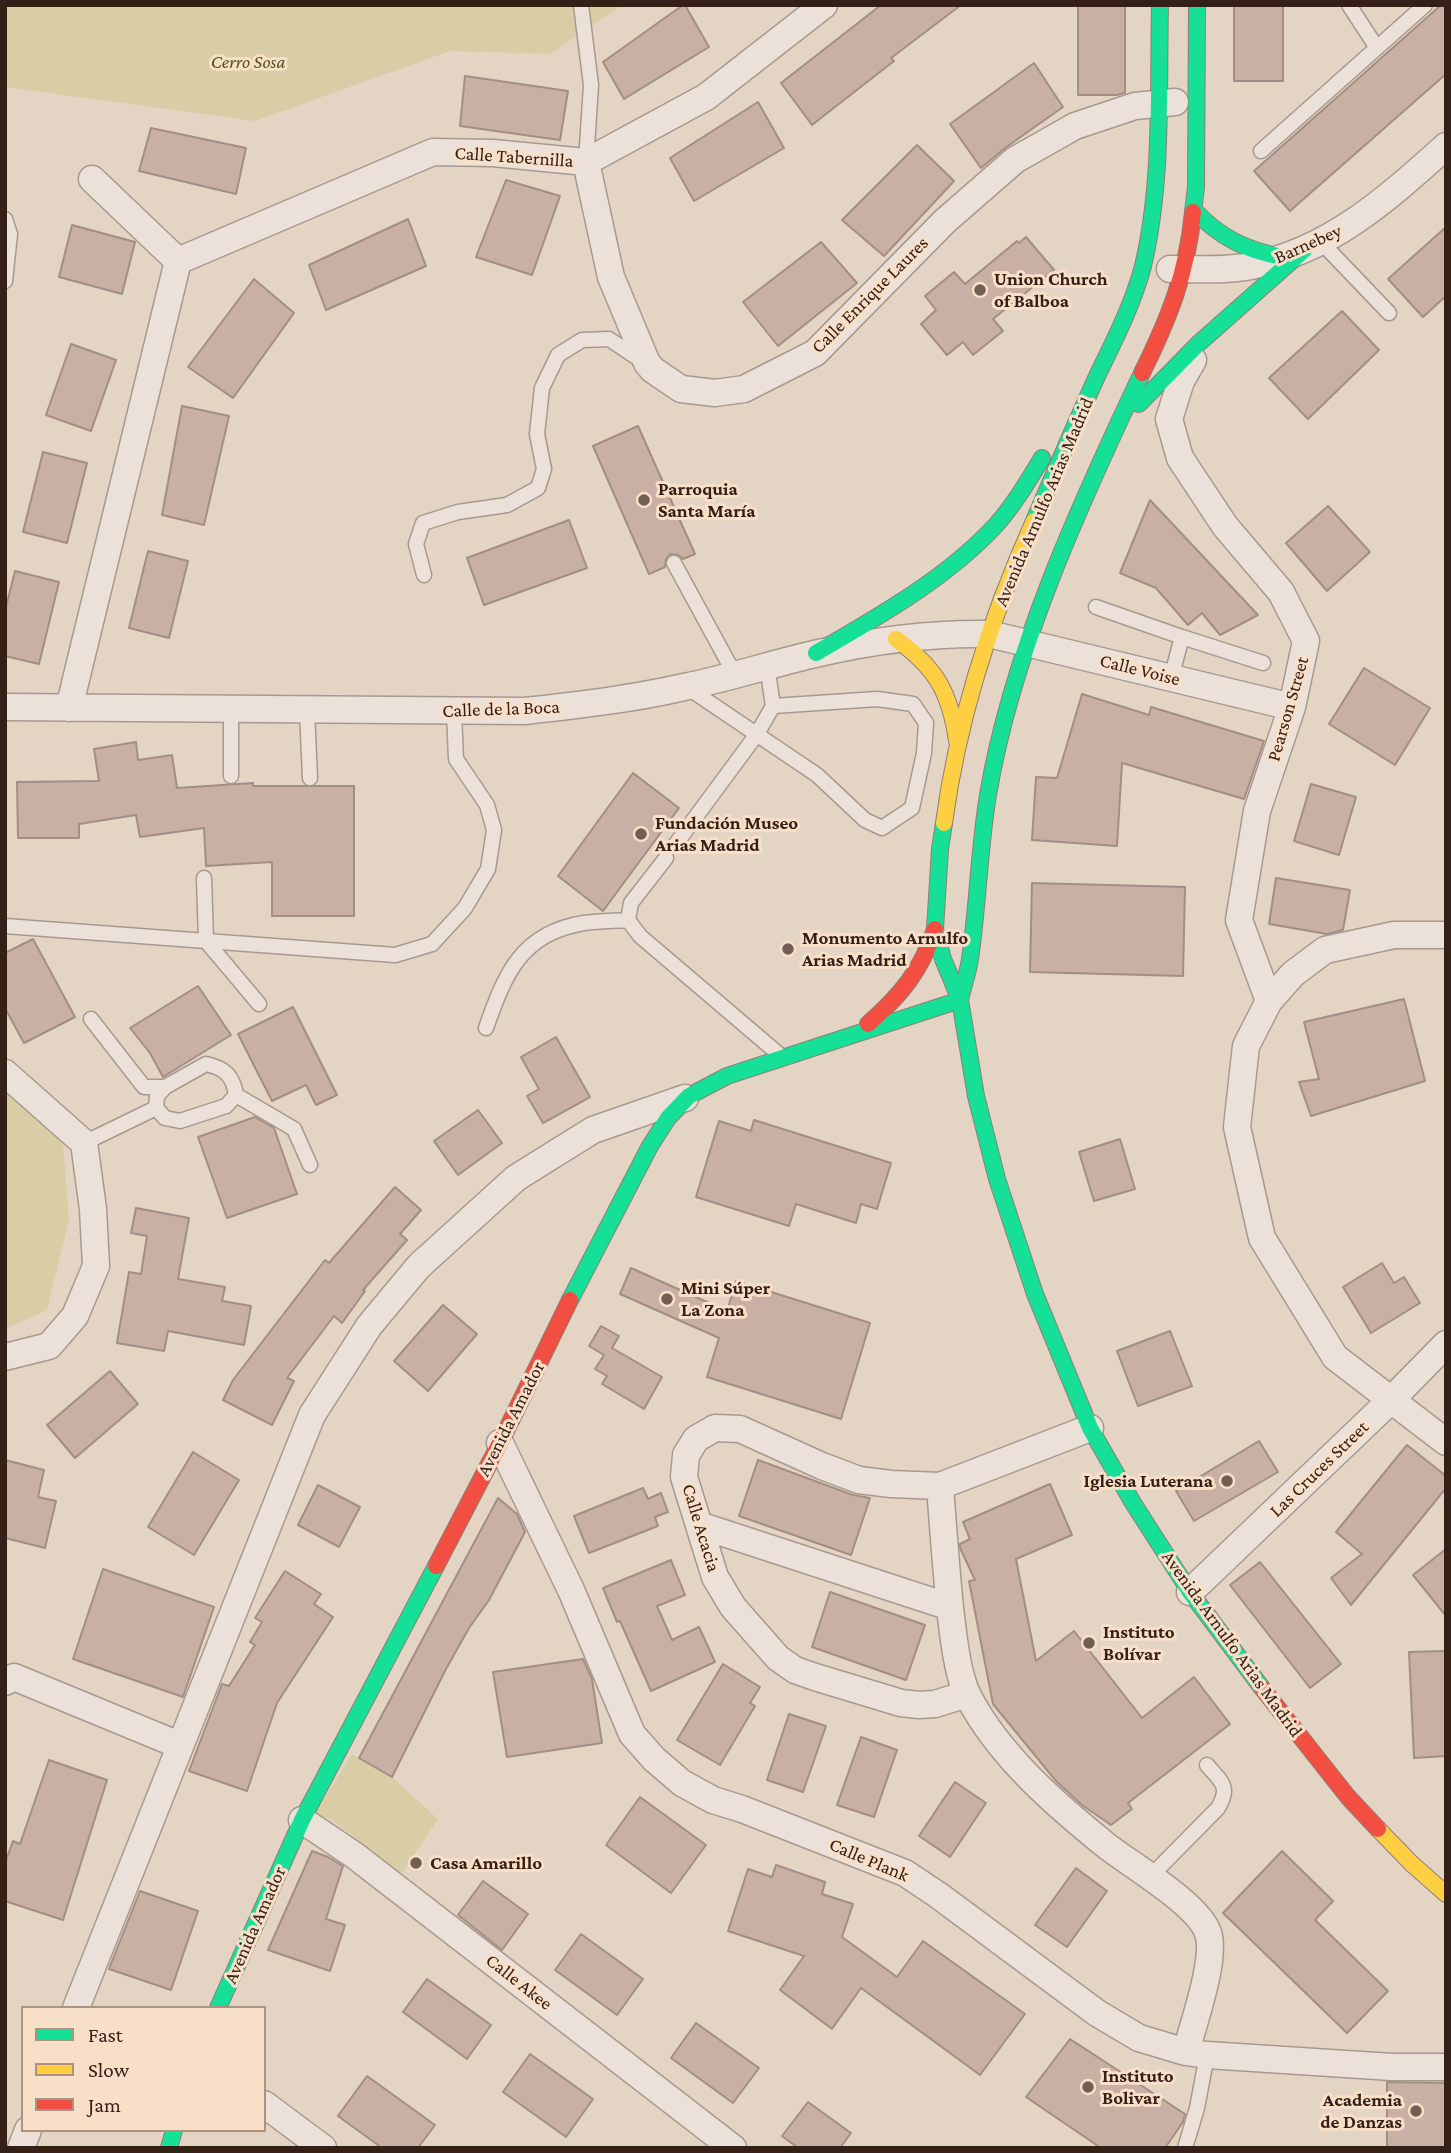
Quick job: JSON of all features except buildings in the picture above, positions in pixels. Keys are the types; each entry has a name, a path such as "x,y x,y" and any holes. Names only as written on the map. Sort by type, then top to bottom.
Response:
{"main road":[{"name":"Avenida Arnulfo Arias Madrid","path":"1160,5 1159,144 1154,203 1142,269 1124,325 1098,375 1004,592 989,634 957,744 940,849 936,929 943,958 960,1000 976,1096 997,1179 1035,1294 1090,1428 1133,1503 1190,1592 1273,1703 1348,1797 1412,1864 1446,1894"},
{"name":"Avenida Arnulfo Arias Madrid","path":"960,1000 970,961 988,796 1010,699 1049,584 1112,435 1169,317 1184,269 1194,210 1197,168 1197,5"},
{"path":"1194,210 1210,228 1226,240 1261,253 1303,250"},
{"path":"1112,435 1158,382 1303,250"},
{"path":"816,653 929,582 987,534 1014,500 1098,375"},
{"path":"896,639 919,656 941,684 951,708 957,744"},
{"path":"859,1032 889,1007 909,985 922,964 936,929"},
{"name":"Avenida Amador","path":"219,2006 302,1820 500,1443 597,1245 668,1118 690,1096 727,1076 960,1000"}],"street":[{"name":"Calle Tabernilla","path":"178,261 433,152 493,153 586,162 706,97 824,5"},
{"name":"Calle Enrique Laures","path":"646,363 681,389 715,393 744,389 815,353 945,221 1015,160 1075,126 1135,106 1160,102 1196,102"},
{"name":"Barnebey","path":"1142,269 1240,267 1303,250 1347,228 1379,205 1446,146"},
{"path":"586,162 611,277 646,363"},
{"path":"69,708 178,261 92,179"},
{"name":"Pearson Street","path":"1209,333 1181,381 1169,419 1180,458 1224,526 1281,592 1306,640 1292,707 1257,811 1240,919 1269,1001"},
{"name":"Calle de la Boca","path":"5,707 526,712 611,701 687,687 816,653 896,639 989,634"},
{"name":"Calle Voise","path":"989,634 1292,707"},
{"path":"1446,935 1394,935 1325,950 1293,974 1269,1001 1246,1046 1237,1127 1262,1238 1335,1357 1446,1442"},
{"path":"5,1073 84,1143 93,1209 96,1266 75,1316 50,1346 5,1357"},
{"path":"77,2006 312,1415 369,1326 419,1266 516,1178 593,1130 690,1096"},
{"name":"Las Cruces Street","path":"1190,1592 1391,1401 1446,1344"},
{"name":"Calle Acacia","path":"940,1486 891,1484 859,1479 822,1466 740,1429 715,1428 696,1439 686,1455 684,1477 715,1577 723,1594 778,1658 795,1670 815,1678 901,1703 936,1704 967,1694"},
{"path":"1090,1428 940,1486 954,1646 967,1694 1004,1751 1048,1796 1110,1848 1193,1911 1208,1931 1211,1950 1196,2054"},
{"name":"Calle Plank","path":"500,1443 571,1590 632,1734 682,1783 713,1800 905,1873 1097,2013 1139,2038 1196,2054 1391,2067 1446,2067"},
{"path":"699,1525 950,1607"},
{"path":"5,1682 14,1677 179,1745"},
{"name":"Calle Akee","path":"302,1820 354,1855 733,2148"},
{"path":"266,2105 323,2148"}],"lane":[{"path":"581,5 592,85 586,162"},
{"path":"1349,5 1377,48"},
{"path":"1261,151 1425,5"},
{"path":"5,219 10,234 5,281"},
{"path":"1303,250 1389,313"},
{"path":"424,575 416,544 424,523 458,512 507,505 538,488 544,469 537,434 542,388 558,355 582,340 609,339 646,363"},
{"path":"674,563 735,675"},
{"path":"1096,607 1263,663"},
{"path":"1171,678 1182,637"},
{"path":"676,845 757,734 774,706 767,666"},
{"path":"687,687 817,775 865,820 882,828 912,808 924,753 926,723 913,704 877,699 774,706"},
{"path":"230,710 231,776"},
{"path":"307,711 310,778"},
{"path":"5,926 395,955 432,944 465,908 488,869 494,830 487,804 456,759 454,712"},
{"path":"666,858 631,903 628,920 640,936 782,1057"},
{"path":"204,878 206,941 259,1004"},
{"path":"486,1028 499,989 517,958 543,935 583,923 628,920"},
{"path":"91,1019 144,1087 165,1087"},
{"path":"236,1096 226,1106 180,1121 165,1118 156,1108 157,1096 165,1087 206,1064 221,1067 233,1080 236,1096 294,1129 310,1165"},
{"path":"84,1143 156,1108"},
{"path":"1150,1877 1217,1808 1224,1797 1224,1787 1207,1765"},
{"path":"1185,2148 1197,2108 1196,2054"}],"green space":[{"name":"Cerro Sosa","path":"5,5 623,5 550,54 450,51 255,121 5,87"},
{"path":"5,1090 63,1142 69,1220 47,1310 5,1329"},
{"path":"352,1754 392,1777 438,1819 402,1873 329,1818 313,1817"}],"traffic: fast":[{"path":"1034,521 1123,321 1143,266 1157,169 1160,5"},
{"path":"1193,212 1196,187 1197,5"},
{"path":"1194,210 1213,228 1234,241 1257,251 1283,257"},
{"path":"1139,404 1198,344 1304,250"},
{"path":"960,1000 970,959 988,795 1013,687 1072,526 1142,373"},
{"path":"816,653 911,595 956,563 1003,517 1042,458"},
{"path":"944,823 935,929 943,959 960,1000 976,1096 997,1179 1035,1294 1090,1428 1133,1503 1190,1592 1262,1688"},
{"path":"570,1300 650,1146 668,1118 689,1096 727,1076 960,1000"},
{"path":"219,2006 302,1820 436,1566"},
{"path":"169,2148 173,2132"}],"traffic: slow":[{"path":"944,823 958,745 978,669 990,631 1034,521"},
{"path":"896,639 921,660 939,682 950,708 957,741"},
{"path":"1378,1829 1446,1894"}],"traffic: jam":[{"path":"1142,373 1175,295 1186,256 1193,212"},
{"path":"868,1024 909,981 935,929"},
{"path":"436,1566 570,1300"},
{"path":"1262,1688 1348,1797 1378,1829"}],"place":[{"name":"Union Church of Balboa","path":"980,290"},
{"name":"Parroquia Santa María","path":"644,500"},
{"name":"Fundación Museo Arias Madrid","path":"641,834"},
{"name":"Monumento Arnulfo Arias Madrid","path":"788,949"},
{"name":"Mini Súper La Zona","path":"667,1299"},
{"name":"Iglesia Luterana","path":"1227,1481"},
{"name":"Instituto Bolívar","path":"1089,1643"},
{"name":"Casa Amarillo","path":"416,1863"},
{"name":"Instituto Bolivar","path":"1088,2087"},
{"name":"Academia de Danzas","path":"1416,2111"}]}
